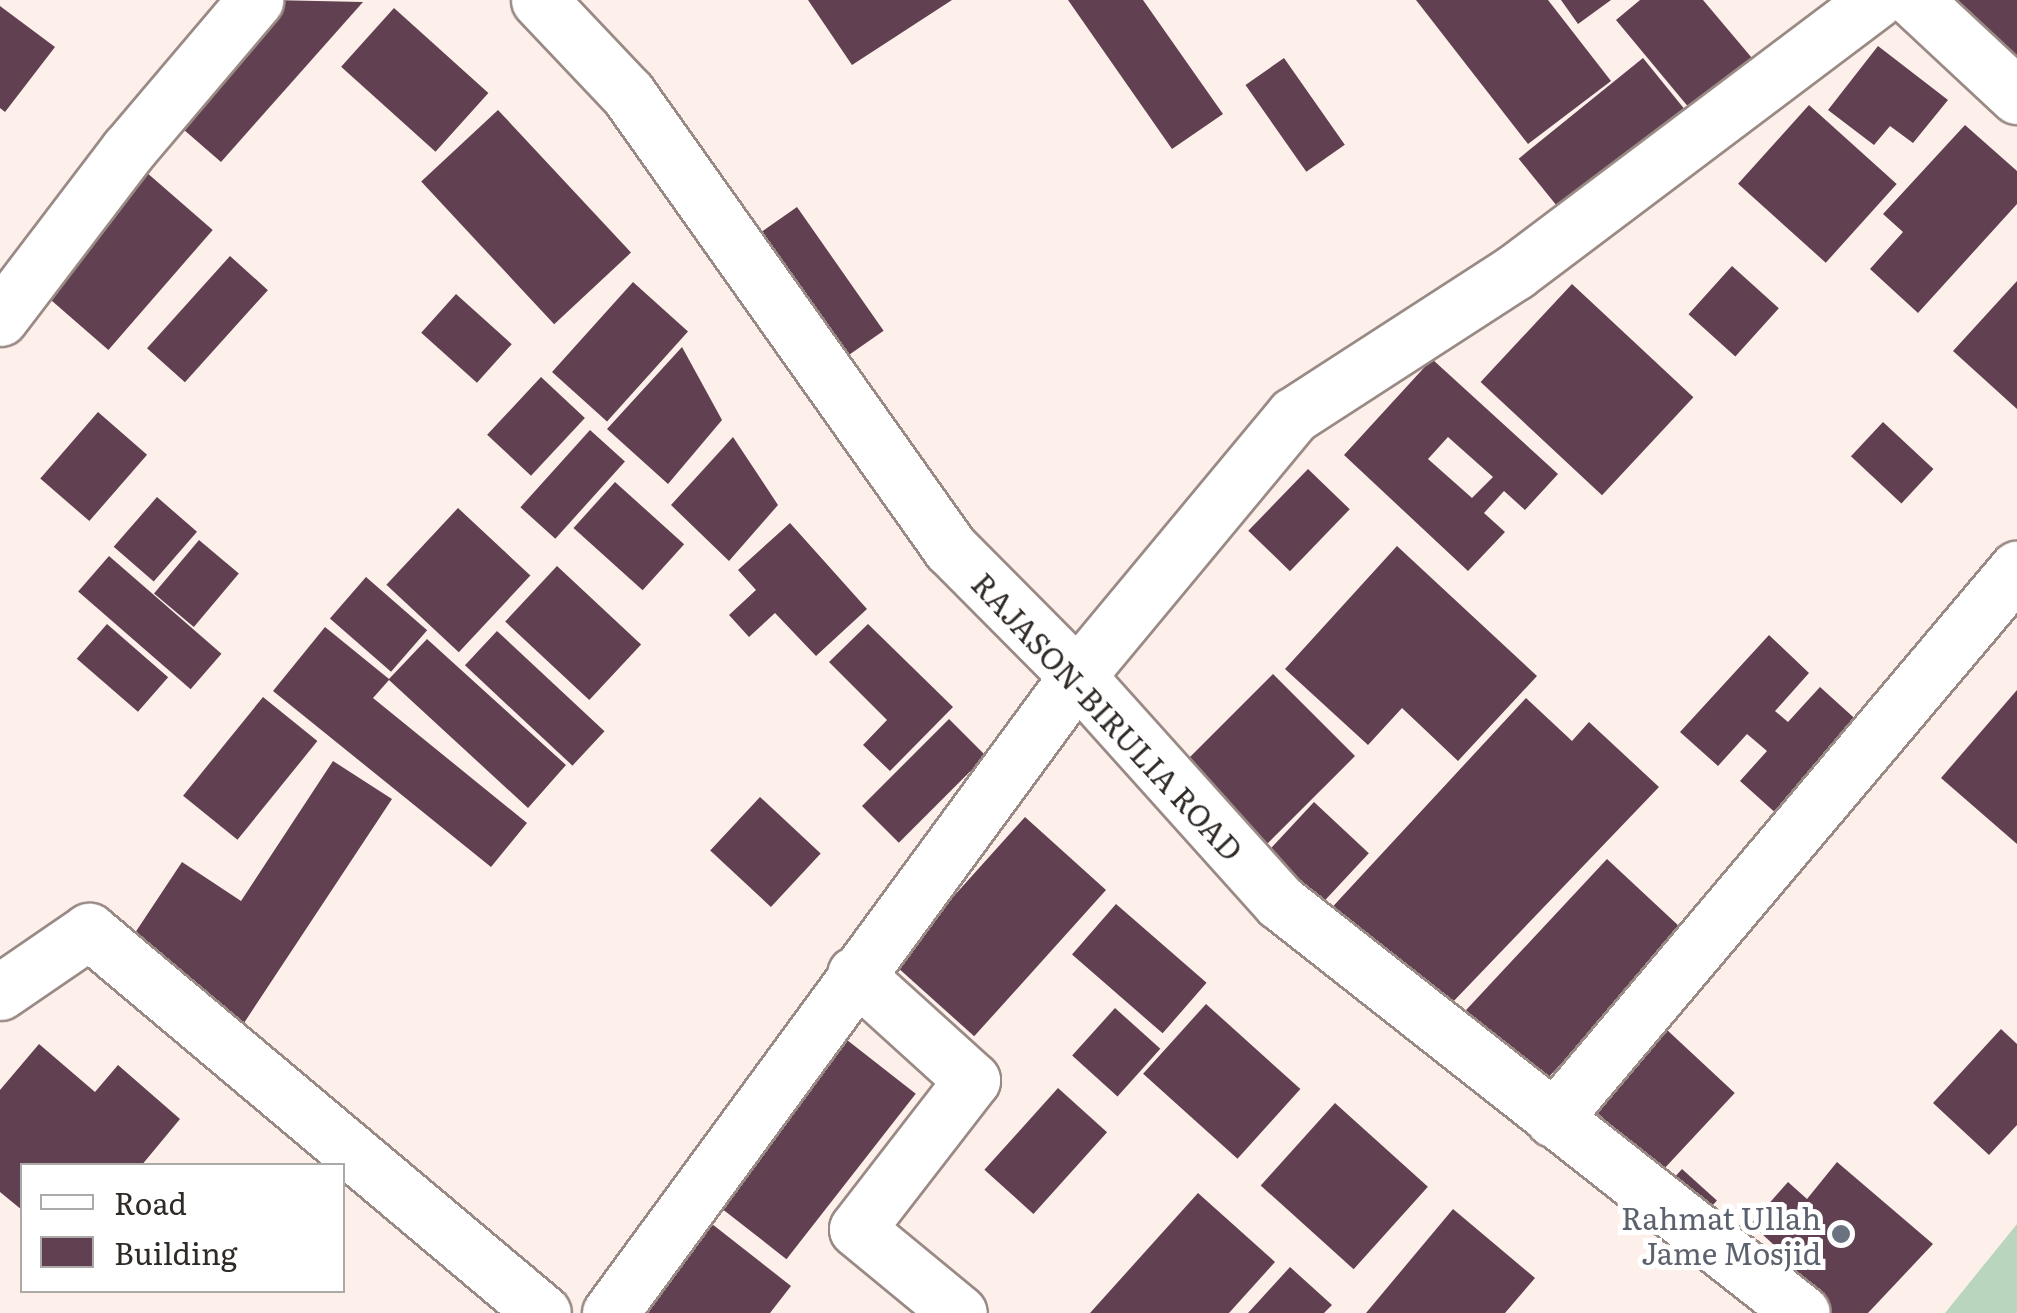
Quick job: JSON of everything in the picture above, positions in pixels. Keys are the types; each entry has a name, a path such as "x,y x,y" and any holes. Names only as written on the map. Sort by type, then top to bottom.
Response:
{"street":[{"path":"0,318 128,150 254,0"},
{"name":"RAJASON-BIRULIA ROAD","path":"539,0 628,94 950,548 1077,676 1280,902 1802,1313"},
{"path":"610,1313 1077,676 1294,415 1515,272 1876,0"},
{"path":"1914,0 2017,96"},
{"path":"1553,1118 2017,569"},
{"path":"0,992 89,932 543,1313"},
{"path":"855,974 972,1080 857,1228 959,1313"}],"green space":[{"path":"2017,1224 2017,1313 1945,1313"}],"building":[{"path":"270,0 363,2 221,162 168,116"},
{"path":"808,0 952,0 852,65"},
{"path":"1068,0 1143,0 1223,114 1172,149"},
{"path":"1416,0 1548,0 1611,81 1528,144"},
{"path":"1561,0 1611,0 1578,24"},
{"path":"1640,0 1703,0 1757,64 1695,115 1616,20"},
{"path":"1954,0 2017,0 2017,70"},
{"path":"0,6 55,47 5,112 0,108"},
{"path":"394,8 488,93 436,152 341,67"},
{"path":"1878,46 1948,100 1913,143 1890,126 1874,145 1828,110"},
{"path":"1284,58 1345,145 1306,172 1245,85"},
{"path":"1643,58 1691,117 1566,218 1519,159"},
{"path":"1809,105 1897,184 1826,263 1738,184"},
{"path":"498,110 631,253 554,324 421,182"},
{"path":"1965,125 2017,171 2017,204 1918,313 1870,269 1903,232 1883,214"},
{"path":"138,165 213,230 108,350 34,285"},
{"path":"797,207 884,331 834,365 748,241"},
{"path":"230,256 268,290 185,382 147,348"},
{"path":"1732,266 1779,308 1735,356 1689,314"},
{"path":"2017,281 2017,409 1953,351"},
{"path":"633,282 688,332 607,421 552,372"},
{"path":"1572,284 1693,397 1602,495 1481,382"},
{"path":"456,294 512,344 477,383 421,333"},
{"path":"682,347 722,420 668,484 607,429"},
{"path":"1432,359 1558,474 1525,510 1504,491 1484,513 1505,532 1468,571 1344,455","holes":["1448,437 1493,477 1472,498 1428,459"]},
{"path":"541,377 585,418 531,476 487,435"},
{"path":"98,412 147,455 89,521 40,478"},
{"path":"1883,422 1933,469 1901,503 1851,456"},
{"path":"590,430 625,461 555,539 520,507"},
{"path":"733,437 778,505 729,561 671,505"},
{"path":"1308,469 1350,509 1290,571 1248,531"},
{"path":"615,482 684,544 643,590 574,528"},
{"path":"157,497 197,532 154,582 114,547"},
{"path":"458,508 530,576 459,652 386,585"},
{"path":"790,523 867,609 816,656 775,613 749,637 729,615 756,590 738,570"},
{"path":"199,540 239,573 194,627 154,594"},
{"path":"1397,546 1537,676 1458,761 1402,708 1368,745 1285,669"},
{"path":"109,556 221,654 191,689 78,591"},
{"path":"557,566 641,644 589,700 505,622"},
{"path":"366,577 427,630 391,672 330,619"},
{"path":"107,624 168,677 138,712 77,659"},
{"path":"868,624 953,707 890,771 863,745 887,720 829,662"},
{"path":"325,627 389,679 427,639 566,765 528,808 389,680 373,698 527,823 491,867 273,691"},
{"path":"497,631 605,731 572,766 465,665"},
{"path":"1769,635 1809,673 1775,711 1788,722 1820,687 1862,725 1779,816 1740,781 1767,751 1747,734 1718,766 1680,732"},
{"path":"1273,674 1355,756 1265,847 1182,765"},
{"path":"2017,690 2017,844 1941,778"},
{"path":"263,697 317,741 237,840 183,796"},
{"path":"1526,698 1572,741 1589,722 1659,787 1449,1006 1325,915"},
{"path":"949,719 986,756 899,843 862,806"},
{"path":"333,761 392,799 242,1026 125,948 182,862 241,901"},
{"path":"760,797 821,854 771,907 710,850"},
{"path":"1314,802 1369,853 1316,910 1261,859"},
{"path":"1025,817 1106,890 974,1036 893,963"},
{"path":"1607,859 1685,931 1542,1084 1464,1012"},
{"path":"1116,904 1207,983 1163,1033 1072,955"},
{"path":"1206,1004 1300,1089 1237,1159 1143,1074"},
{"path":"1115,1008 1160,1049 1118,1096 1072,1056"},
{"path":"833,1029 916,1094 786,1259 704,1194"},
{"path":"1666,1029 1735,1093 1661,1172 1592,1108"},
{"path":"2001,1029 2017,1044 2017,1125 1989,1155 1933,1103"},
{"path":"39,1044 95,1092 118,1065 180,1119 143,1163 20,1163 20,1208 0,1192 0,1090"},
{"path":"1058,1088 1107,1132 1033,1214 984,1170"},
{"path":"1335,1103 1428,1187 1354,1269 1261,1185"},
{"name":"Rahmat Ullah Jame Mosjid","path":"1837,1162 1933,1244 1868,1313 1827,1313 1762,1264 1774,1245 1751,1224 1788,1182 1807,1199"},
{"path":"1682,1169 1717,1200 1694,1226 1659,1195"},
{"path":"1198,1193 1275,1262 1229,1313 1090,1313"},
{"path":"1453,1209 1535,1278 1505,1313 1366,1313"},
{"path":"712,1224 791,1286 770,1313 643,1313"},
{"path":"1290,1267 1332,1305 1324,1313 1248,1313"}],"place":[{"name":"Rahmat Ullah Jame Mosjid","path":"1841,1234"}]}
